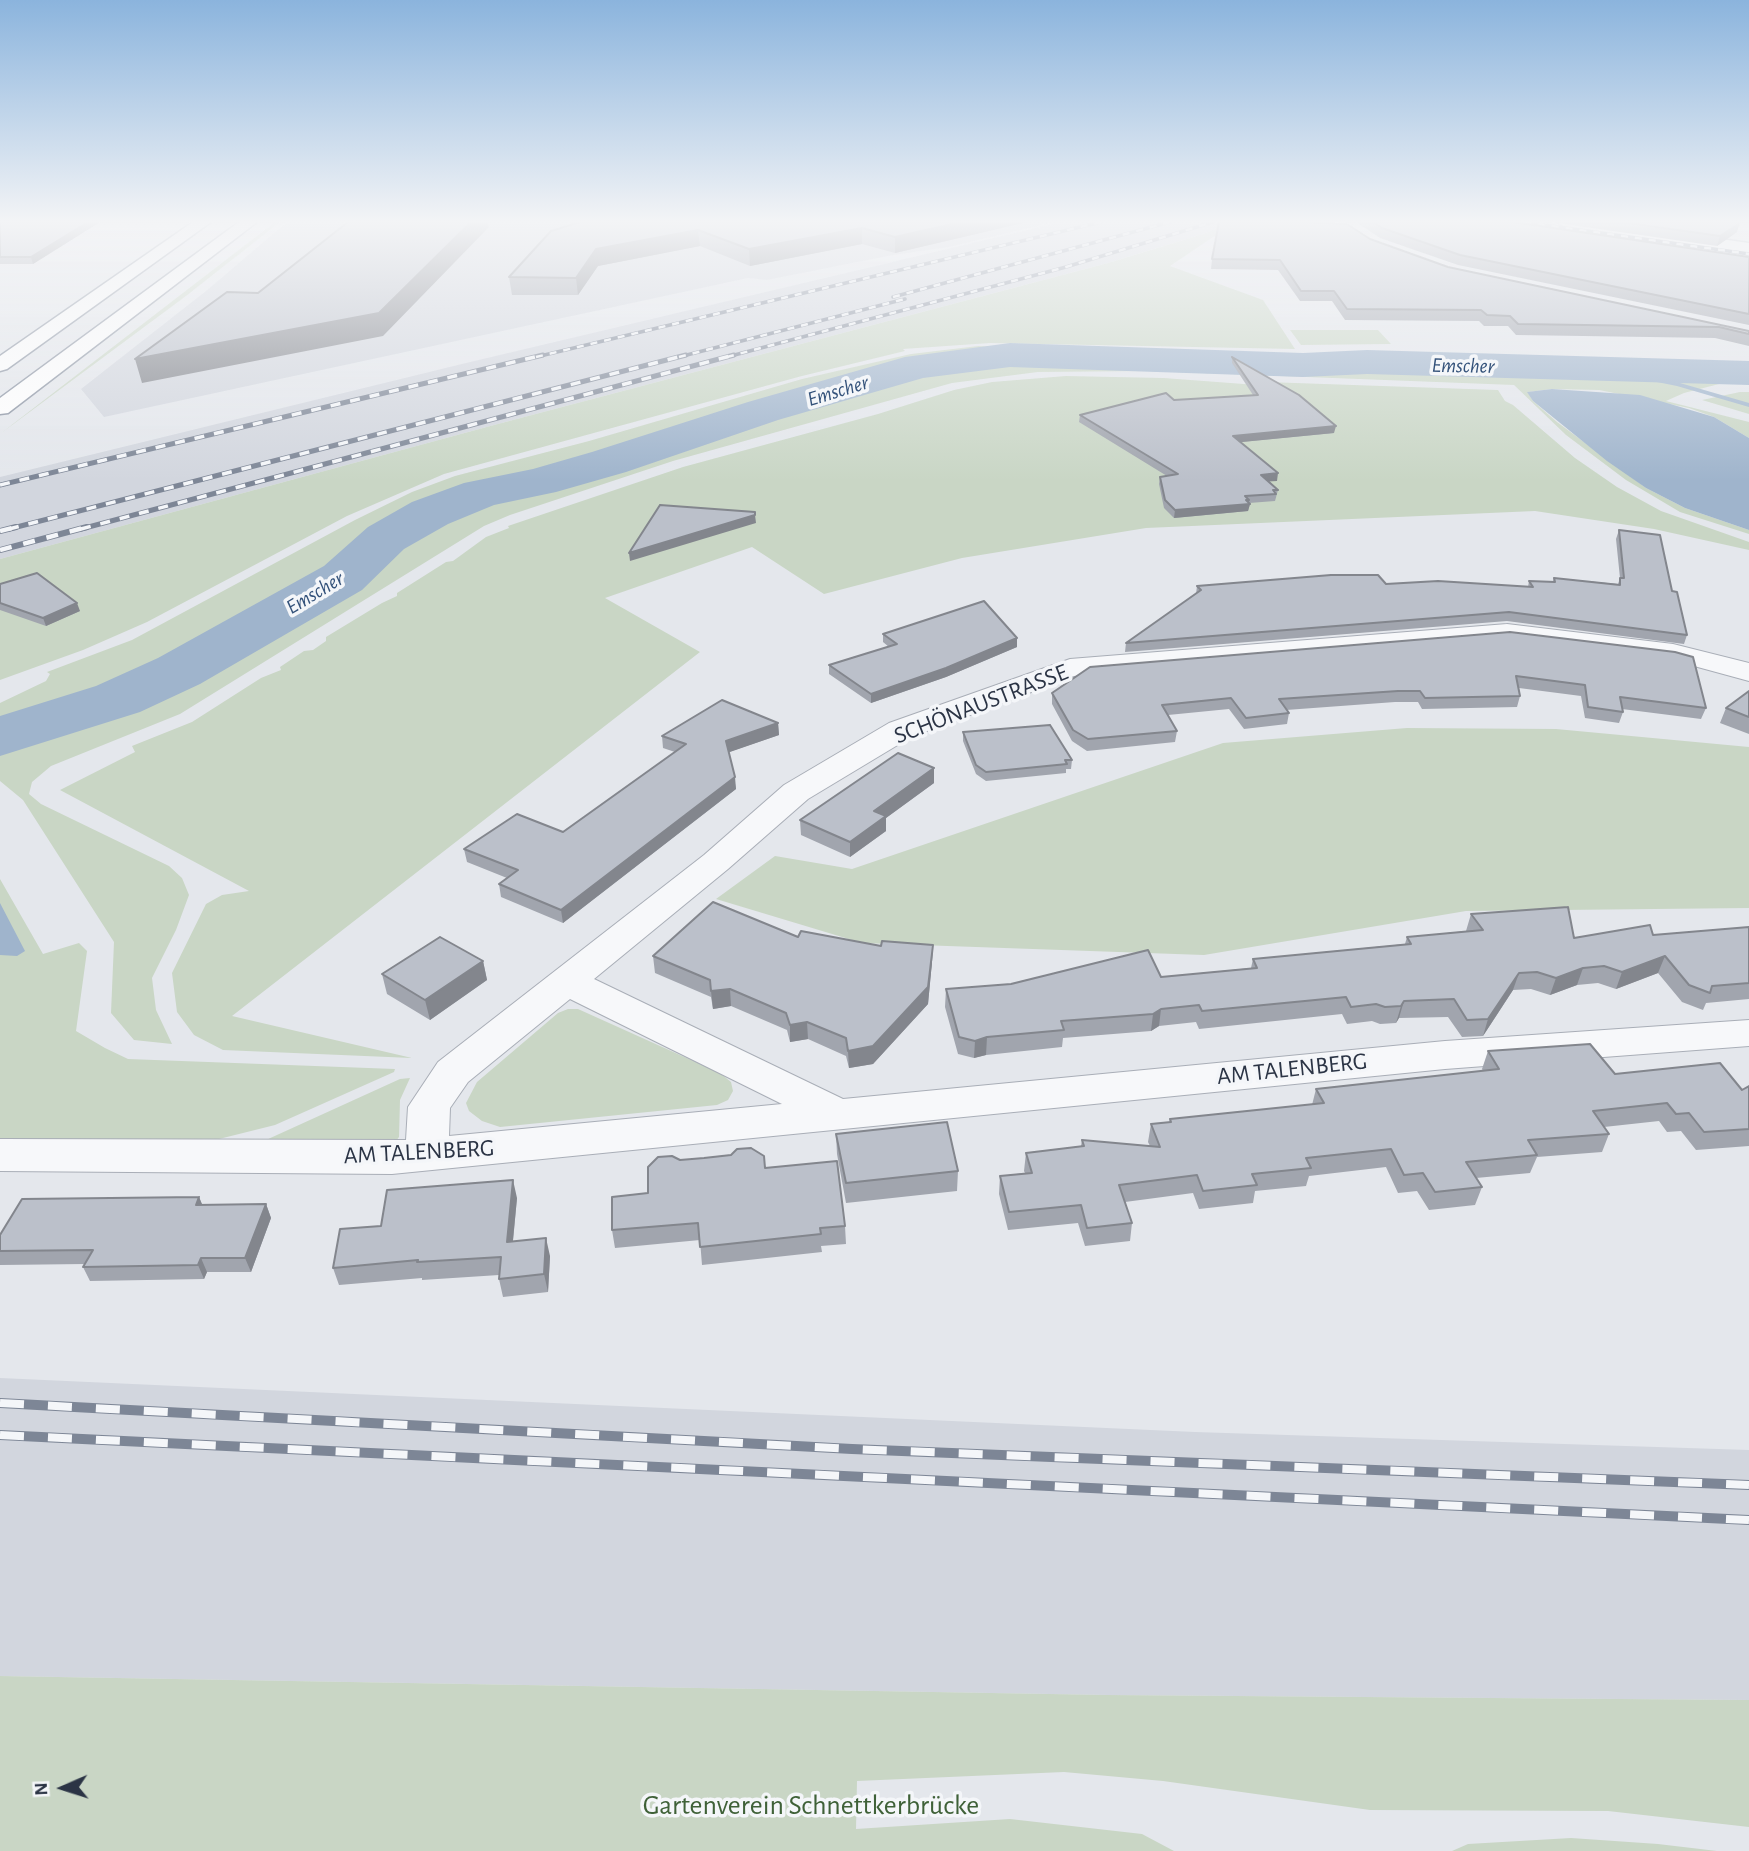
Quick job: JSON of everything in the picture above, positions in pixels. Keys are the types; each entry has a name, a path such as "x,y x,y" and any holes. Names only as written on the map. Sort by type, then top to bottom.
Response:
{"main road":[{"path":"0,365 80,308"},
{"path":"0,408 133,308"}],"street":[{"name":"SCHÖNAUSTRASSE","path":"426,1155 429,1107 453,1072 716,862 796,792 900,730 1070,668 1507,632 1673,652 1749,672"},
{"path":"568,982 836,1113"},
{"name":"AM TALENBERG","path":"0,1155 392,1158 1445,1055 1749,1033"}],"shaded area":[{"path":"184,308 607,308 104,417 81,389"},
{"path":"696,308 936,308 0,559 0,477"},
{"path":"0,1378 1195,1432 1749,1450 1749,1700 1108,1695 0,1676"}],"green space":[{"path":"163,308 169,308 0,434"},
{"path":"936,308 1268,308 1295,349 990,343 903,349 905,351 802,376 444,474 347,516 147,622 83,650 0,680 0,559"},
{"path":"1290,330 1378,330 1391,344 1301,345"},
{"path":"978,346 1336,355 1509,355 1749,364 1749,384 1723,383 1684,393 1666,401 1749,422 1749,438 1714,417 1689,408 1599,390 1552,389 1528,392 1533,401 1557,422 1646,488 1685,508 1749,530 1749,534 1680,512 1626,480 1566,435 1514,385 1150,371 1038,372 952,383 673,461 484,526 180,714 51,766 32,782 29,794 41,804 169,866 182,878 189,895 176,930 152,978 156,1010 172,1044 134,1040 111,1013 114,942 23,800 0,781 0,703 46,681 50,674 47,672 132,640 355,520 412,492 455,476 589,441 802,379 911,354"},
{"path":"1066,376 1164,378 1271,386 1267,382 1498,390 1505,401 1575,458 1617,487 1661,511 1749,542 1749,550 1654,529 1535,511 1146,528 962,558 824,594 752,547 605,598 700,652 232,1016 412,1058 223,1050 194,1035 177,1012 172,973 206,904 222,895 249,891 60,790 135,752 132,746 192,722 261,678 281,670 280,667 304,651 313,650 326,641 326,637 397,596 397,593 446,562 453,561 486,537 509,528 508,526 683,467 878,414 954,390 992,382"},
{"path":"1749,392 1749,414 1702,400"},
{"path":"1407,728 1556,729 1749,747 1749,908 1466,911 1204,955 862,943 716,899 775,856 852,869 1223,743"},
{"path":"0,879 43,954 79,943 87,951 76,1031 105,1048 128,1059 395,1069 394,1072 275,1125 207,1142 0,1147"},
{"path":"578,1009 720,1073 731,1082 733,1091 728,1100 717,1105 500,1127 482,1121 469,1111 466,1103 477,1082 558,1013"},
{"path":"410,1078 400,1100 399,1137 392,1146 255,1145 400,1079"},
{"name":"Gartenverein Schnettkerbrücke","path":"0,1676 1108,1695 1749,1700 1749,1827 1608,1811 1370,1810 1163,1781 1064,1772 857,1781 856,1829 1010,1819 1142,1834 1174,1851 0,1851"},
{"path":"1571,1838 1717,1851 1452,1851 1468,1844"}],"water":[{"path":"1552,389 1640,395 1714,417 1749,438 1749,530 1685,508 1646,488 1607,461 1533,401 1527,392"},
{"path":"0,903 25,951 17,956 0,955"}],"building":[{"path":"205,308 384,308 379,313 135,359"},
{"path":"1643,308 1749,331 1749,334 1719,327 1518,324 1510,316 1487,315 1481,310 1347,309"},
{"path":"1721,308 1749,308 1749,314"},
{"path":"1232,357 1299,395 1336,426 1233,436 1278,473 1261,475 1278,490 1273,490 1276,494 1245,496 1250,504 1175,510 1165,500 1160,477 1178,474 1080,415 1166,393 1174,400 1258,395"},
{"path":"660,505 755,512 755,515 629,553"},
{"path":"1619,530 1660,535 1672,591 1677,592 1687,635 1509,612 1126,643 1201,590 1197,586 1331,575 1378,575 1386,584 1438,581 1533,587 1529,581 1555,582 1554,578 1620,585 1620,578 1624,578"},
{"path":"37,573 77,603 43,618 0,603 0,584"},
{"path":"984,601 1017,638 946,668 871,694 829,665 897,644 883,634"},
{"path":"1510,632 1675,652 1693,657 1706,708 1620,697 1623,712 1588,707 1585,685 1516,676 1520,696 1425,698 1420,691 1398,691 1279,699 1289,713 1246,718 1231,698 1162,705 1177,731 1088,739 1073,730 1052,693 1090,667"},
{"path":"1749,691 1749,717 1726,708"},
{"path":"722,700 778,723 726,741 735,777 561,910 499,884 518,870 464,849 517,814 563,832 686,744 662,736"},
{"path":"1050,725 1072,760 1065,760 1067,764 986,772 976,765 963,732"},
{"path":"898,753 934,768 874,811 886,816 850,842 800,820"},
{"path":"713,902 798,937 801,931 881,946 882,941 933,945 928,987 873,1046 848,1051 846,1038 807,1022 790,1025 786,1013 730,989 711,991 710,980 653,956"},
{"path":"1568,907 1574,938 1650,925 1653,935 1749,927 1749,983 1712,986 1710,993 1689,985 1665,956 1622,972 1604,966 1583,968 1556,978 1537,972 1519,973 1488,1019 1467,1020 1454,999 1404,1001 1401,1006 1385,1007 1376,1004 1351,1007 1346,997 1202,1011 1199,1005 1161,1009 1153,1014 1061,1021 1064,1030 987,1037 975,1041 959,1037 946,989 1011,984 1148,950 1161,977 1257,968 1253,959 1411,944 1407,937 1483,930 1471,914"},
{"path":"440,937 483,961 425,1000 382,974"},
{"path":"1590,1044 1615,1074 1720,1063 1742,1090 1749,1086 1749,1129 1704,1132 1689,1113 1676,1114 1667,1103 1593,1111 1609,1134 1528,1140 1537,1155 1466,1162 1482,1187 1435,1192 1423,1173 1404,1175 1391,1149 1306,1158 1311,1168 1252,1174 1257,1185 1203,1191 1197,1175 1119,1185 1132,1223 1087,1228 1081,1205 1009,1212 1000,1176 1032,1173 1026,1153 1084,1146 1082,1140 1160,1147 1151,1124 1171,1122 1170,1119 1324,1103 1316,1089 1499,1069 1488,1051"},
{"path":"947,1122 958,1171 846,1183 836,1134"},
{"path":"751,1148 764,1156 765,1168 837,1161 845,1226 820,1228 821,1234 700,1247 698,1223 612,1230 612,1197 648,1193 648,1167 658,1157 672,1156 680,1160 704,1158 731,1155 737,1149"},
{"path":"513,1180 507,1242 546,1238 544,1274 499,1279 501,1257 417,1262 418,1260 333,1268 340,1229 381,1226 387,1190"},
{"path":"199,1197 196,1205 266,1204 245,1258 201,1258 198,1265 83,1267 93,1250 0,1251 0,1235 22,1199"}],"waterway":[{"name":"Emscher","path":"0,737 118,699 179,671 343,578 386,538 430,513 481,493 539,482 609,462 763,411 919,366 1010,355 1303,365 1367,362 1749,373"},
{"path":"1599,369 1678,384 1749,405"}],"railway":[{"path":"536,357 739,308"},
{"path":"679,357 868,308"},
{"path":"727,357 910,308"},
{"path":"0,485 543,355"},
{"path":"9,529 686,355"},
{"path":"81,529 734,355"},
{"path":"0,531 16,527"},
{"path":"0,550 87,527"},
{"path":"0,1403 852,1449 1749,1485"},
{"path":"0,1435 1749,1520"}]}
